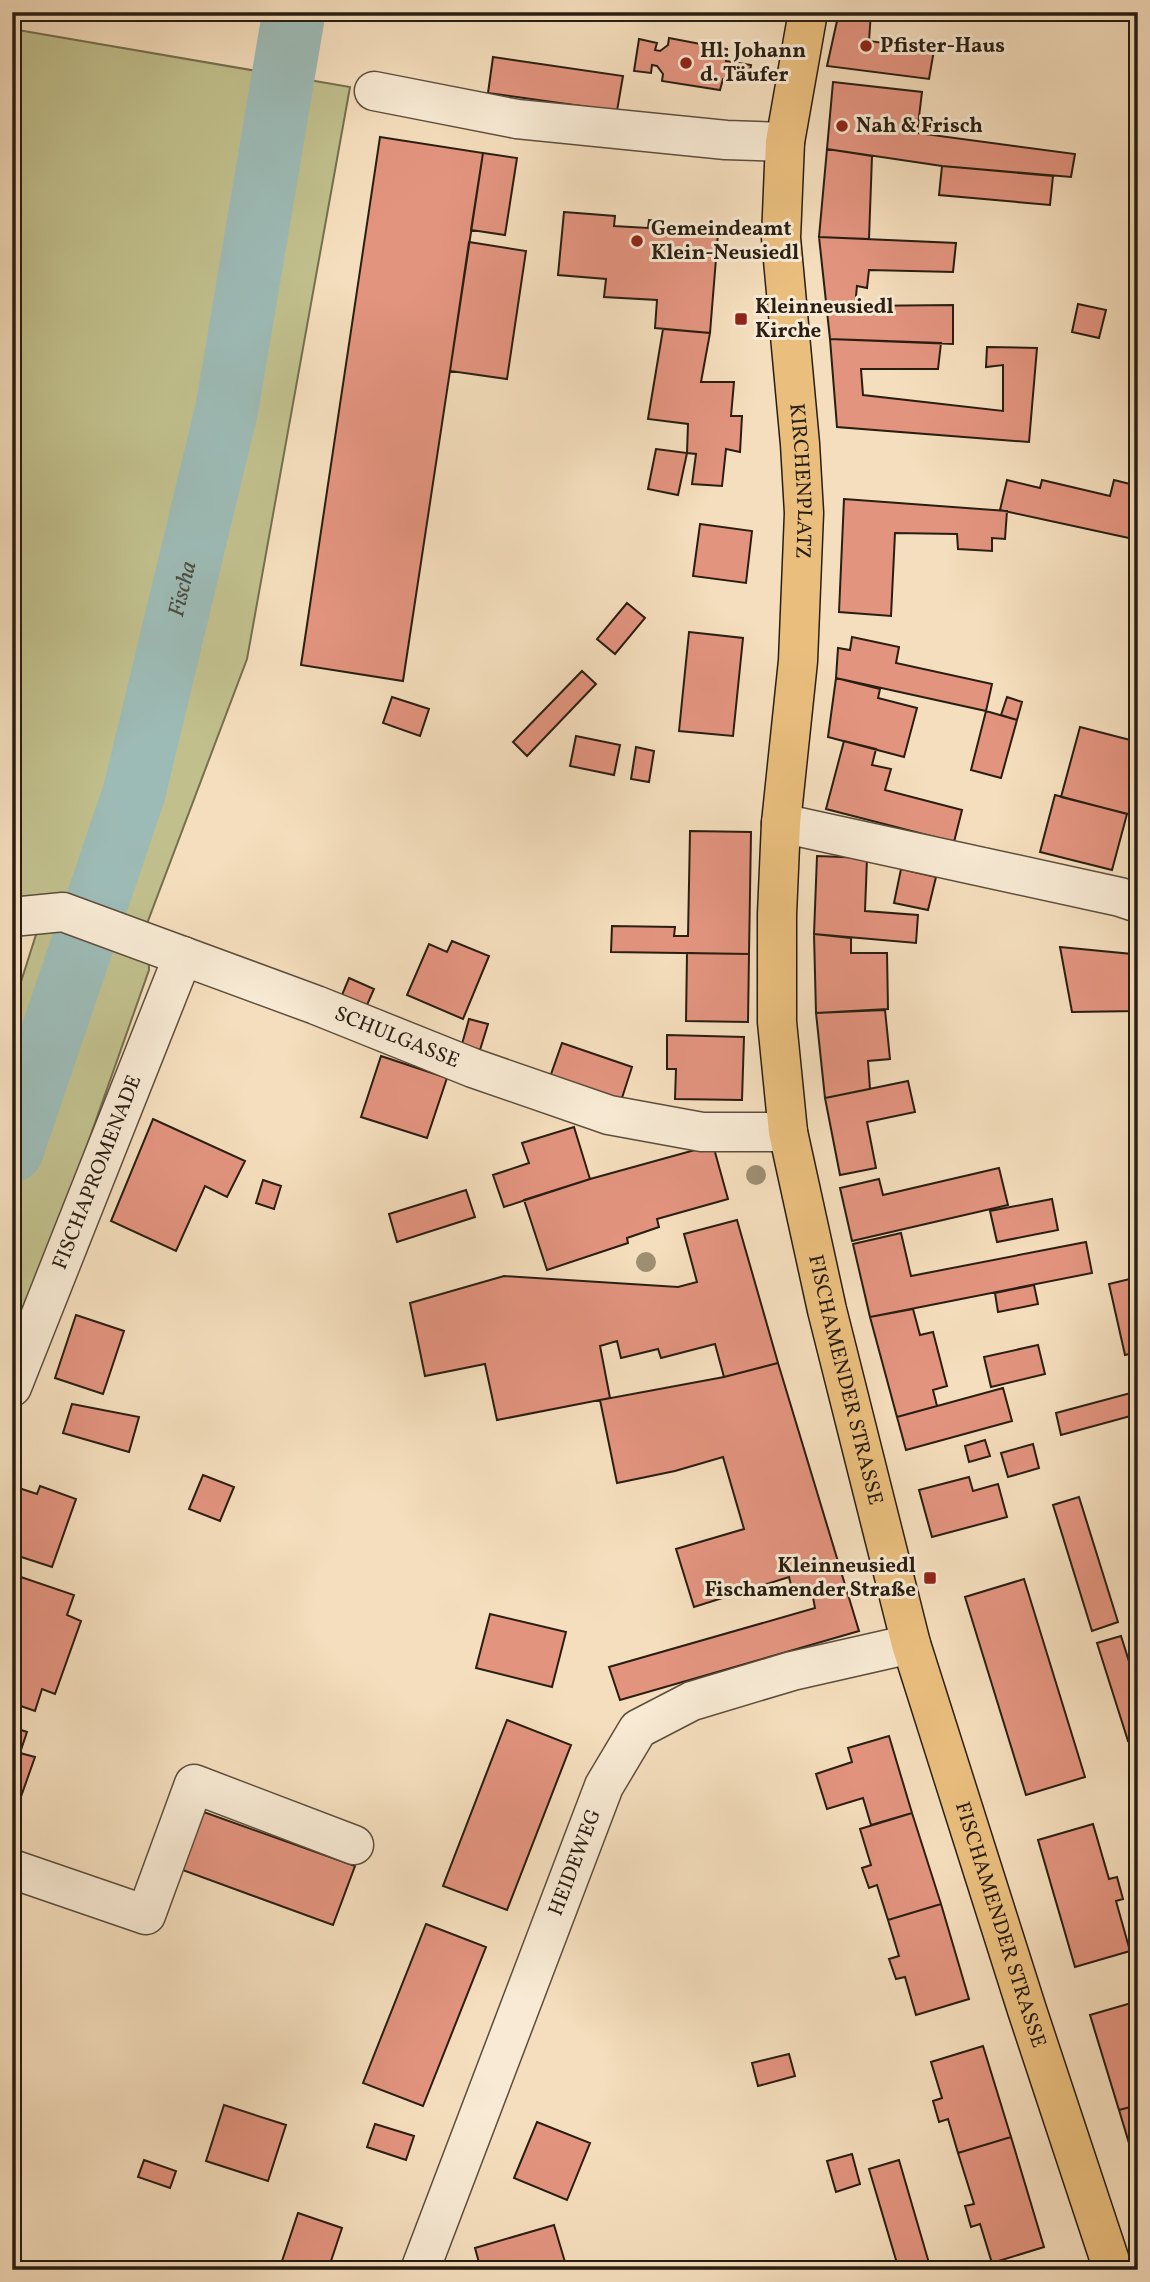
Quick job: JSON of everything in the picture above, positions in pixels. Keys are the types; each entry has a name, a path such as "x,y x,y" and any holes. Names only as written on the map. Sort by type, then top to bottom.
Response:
{"main road":[{"name":"KIRCHENPLATZ","path":"781,822 798,661 804,513 781,238 785,142 808,12"},
{"name":"FISCHAMENDER STRASSE","path":"781,822 777,914 777,1022 788,1132 827,1310 911,1644 1113,2270"}],"street":[{"path":"374,91 517,119 726,140 785,142"},
{"path":"781,822 1138,903"},
{"name":"SCHULGASSE","path":"12,916 63,912 316,1005 473,1068 609,1115 702,1132 788,1132"},
{"name":"FISCHAPROMENADE","path":"12,1387 183,956"},
{"name":"HEIDEWEG","path":"420,2270 604,1786 638,1729 692,1701 792,1671 911,1644"},
{"path":"12,1870 146,1915 194,1784 354,1844"}],"shaded area":[{"path":"12,29 350,87 247,659 148,921 149,970 12,1358 12,1010 41,919 12,909"}],"building":[{"name":"Pfister-Haus","path":"839,12 871,12 869,41 934,50 929,79 827,66"},
{"name":"Hl. Johann d. Täufer","path":"669,38 727,49 726,61 751,65 748,82 723,79 720,90 662,81 663,74 657,66 652,65 651,73 634,71 639,39 657,43 655,50 660,51 668,45"},
{"path":"493,57 623,76 617,111 488,93"},
{"path":"833,82 922,92 917,133 1075,154 1071,177 942,166 827,149"},
{"path":"380,137 483,153 403,681 301,665"},
{"path":"827,149 872,156 869,239 819,237"},
{"path":"483,153 517,158 505,235 471,230"},
{"path":"942,166 1053,176 1050,205 939,195"},
{"path":"564,212 615,216 614,226 648,228 649,220 666,221 665,230 718,234 710,333 655,328 657,300 604,297 606,279 558,275"},
{"path":"819,237 956,243 953,272 869,270 867,288 857,286 855,306 953,305 953,344 830,339"},
{"path":"469,242 526,251 507,379 450,371"},
{"path":"1078,304 1106,310 1099,338 1072,332"},
{"path":"663,329 710,333 701,382 734,382 731,416 742,416 740,452 726,449 722,486 692,484 696,454 687,453 688,424 648,419"},
{"path":"830,339 941,343 938,369 861,369 863,395 1003,411 1003,365 986,367 987,347 1037,348 1029,442 837,427"},
{"path":"656,449 687,453 678,495 648,489"},
{"path":"1007,480 1040,488 1042,480 1110,496 1114,480 1138,486 1138,540 1000,510"},
{"path":"844,499 1007,511 1005,539 992,538 992,551 958,549 957,534 895,533 891,616 839,612"},
{"path":"700,524 752,531 746,583 693,576"},
{"path":"627,603 645,618 615,654 597,639"},
{"path":"689,632 743,638 733,736 679,731"},
{"path":"852,637 899,647 896,663 992,684 986,711 836,678 838,648 850,650"},
{"path":"582,671 596,684 527,756 513,742"},
{"path":"836,678 880,689 878,698 917,708 904,757 828,737"},
{"path":"392,697 429,709 420,736 383,723"},
{"path":"1007,697 1022,702 1017,720 1001,715"},
{"path":"986,711 1017,720 1001,778 971,770"},
{"path":"1080,727 1138,742 1136,816 1061,797"},
{"path":"576,736 620,745 614,775 570,766"},
{"path":"844,741 876,749 872,765 891,769 885,790 962,810 954,842 826,809"},
{"path":"636,747 654,751 649,782 631,779"},
{"path":"1055,795 1127,814 1112,870 1040,852"},
{"path":"690,831 751,832 749,954 611,952 612,926 675,927 674,936 688,936"},
{"path":"817,856 867,858 865,911 918,915 916,943 814,934"},
{"path":"901,869 936,877 928,910 894,903"},
{"path":"814,934 851,938 851,953 887,953 888,1009 816,1013"},
{"path":"452,941 489,956 463,1019 407,995 429,944 447,952"},
{"path":"1060,947 1132,954 1138,983 1138,1011 1072,1012"},
{"path":"687,953 749,954 748,1022 686,1021"},
{"path":"349,978 374,989 367,1005 342,995"},
{"path":"885,1010 890,1059 868,1061 870,1089 825,1098 816,1013"},
{"path":"469,1019 488,1024 480,1050 462,1044"},
{"path":"667,1035 744,1037 742,1100 675,1099 676,1069 667,1069"},
{"path":"562,1043 632,1067 620,1104 549,1080"},
{"path":"381,1056 447,1078 427,1138 361,1117"},
{"path":"908,1081 915,1112 867,1122 876,1168 840,1175 825,1098"},
{"path":"153,1119 245,1161 227,1197 205,1186 176,1251 111,1221"},
{"path":"574,1127 590,1179 504,1207 493,1175 529,1163 522,1143"},
{"path":"713,1145 728,1199 657,1219 659,1227 627,1238 628,1243 547,1270 524,1200"},
{"path":"999,1168 1008,1205 852,1241 840,1188 879,1179 883,1195"},
{"path":"263,1180 281,1186 274,1209 256,1203"},
{"path":"466,1190 475,1217 397,1242 389,1214"},
{"path":"1052,1199 1058,1230 997,1242 990,1211"},
{"path":"737,1220 778,1363 724,1377 715,1344 661,1358 658,1349 621,1358 617,1341 600,1346 610,1398 497,1420 485,1364 425,1376 410,1303 504,1276 678,1287 697,1282 684,1234"},
{"path":"901,1233 911,1276 1086,1242 1092,1273 870,1317 853,1244"},
{"path":"1138,1277 1138,1352 1125,1355 1109,1284"},
{"path":"1034,1285 1038,1304 998,1312 995,1293"},
{"path":"913,1309 920,1335 933,1332 947,1386 933,1390 937,1406 897,1417 870,1317"},
{"path":"76,1315 124,1331 103,1394 55,1378"},
{"path":"1038,1345 1045,1374 991,1387 984,1357"},
{"path":"778,1363 859,1631 620,1700 609,1667 815,1608 812,1592 794,1597 789,1577 694,1607 676,1549 744,1529 723,1457 675,1471 617,1483 600,1400 724,1377"},
{"path":"1003,1388 1012,1421 906,1450 897,1417"},
{"path":"1138,1391 1138,1414 1061,1435 1056,1413"},
{"path":"72,1404 139,1417 129,1452 63,1433"},
{"path":"985,1440 990,1456 969,1462 965,1446"},
{"path":"1033,1444 1039,1468 1008,1477 1001,1453"},
{"path":"203,1475 234,1487 220,1521 189,1509"},
{"path":"969,1477 973,1491 998,1484 1007,1517 932,1537 919,1490"},
{"path":"40,1486 76,1499 52,1567 12,1554 12,1508 19,1488 37,1494"},
{"path":"1079,1497 1118,1622 1092,1631 1053,1505"},
{"path":"12,1574 74,1595 67,1615 81,1621 55,1694 42,1689 35,1711 12,1703"},
{"path":"1024,1579 1085,1777 1026,1795 965,1597"},
{"path":"490,1614 566,1632 552,1687 476,1668"},
{"path":"1121,1636 1138,1690 1138,1737 1128,1741 1097,1643"},
{"path":"507,1720 571,1745 507,1910 443,1886"},
{"path":"12,1727 27,1732 20,1753 35,1757 12,1822"},
{"path":"889,1736 912,1813 871,1825 863,1798 827,1809 816,1774 852,1762 848,1748"},
{"path":"198,1810 355,1866 333,1925 177,1868"},
{"path":"912,1813 941,1904 888,1920 877,1885 869,1888 862,1868 871,1865 860,1829"},
{"path":"1093,1824 1109,1879 1117,1877 1123,1899 1116,1901 1130,1951 1075,1967 1038,1840"},
{"path":"941,1904 969,1999 916,2015 905,1977 896,1979 889,1959 899,1956 888,1920"},
{"path":"426,1924 486,1947 423,2106 363,2083"},
{"path":"1138,2001 1138,2105 1119,2110 1090,2015"},
{"path":"983,2046 1011,2137 958,2153 948,2119 939,2122 933,2101 942,2098 931,2062"},
{"path":"789,2054 795,2076 758,2086 752,2063"},
{"path":"224,2105 286,2125 268,2181 206,2161"},
{"path":"1138,2105 1138,2173 1119,2110"},
{"path":"537,2122 590,2143 567,2200 514,2178"},
{"path":"375,2124 414,2136 406,2160 367,2147"},
{"path":"1011,2137 1044,2247 992,2263 980,2224 971,2227 965,2206 974,2204 958,2153"},
{"path":"852,2154 860,2184 836,2192 827,2161"},
{"path":"144,2160 176,2171 170,2188 138,2177"},
{"path":"899,2160 929,2263 905,2270 899,2270 869,2169"},
{"path":"298,2213 342,2228 328,2270 279,2270"},
{"path":"554,2225 565,2262 538,2270 481,2270 475,2248"}],"waterway":[{"name":"Fischa","path":"12,1151 134,793 227,408 294,12"}],"place":[{"name":"Pfister-Haus","path":"866,46"},
{"name":"Hl. Johann d. Täufer","path":"686,63"},
{"name":"Nah & Frisch","path":"842,126"},
{"name":"Gemeindeamt Klein-Neusiedl","path":"637,241"},
{"name":"Kleinneusiedl Kirche","path":"741,319"},
{"name":"Kleinneusiedl Fischamender Straße","path":"930,1578"}]}
